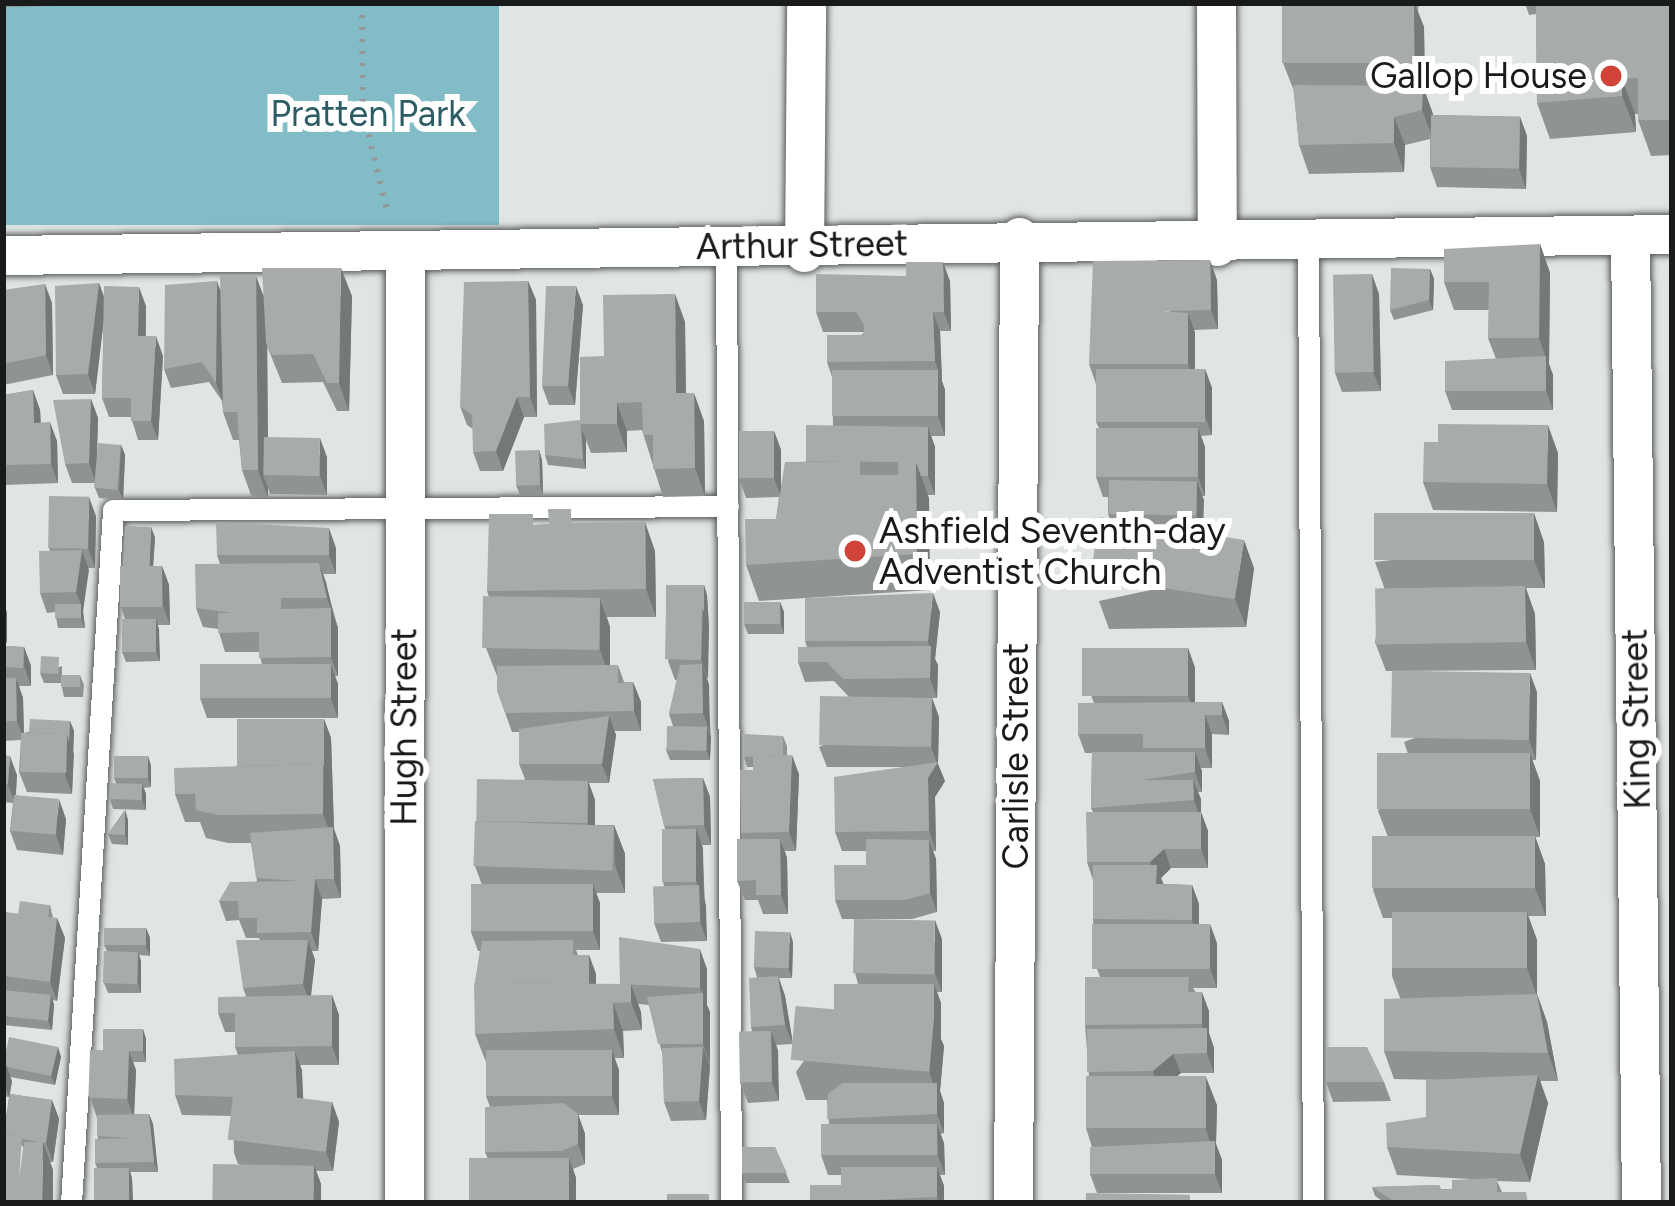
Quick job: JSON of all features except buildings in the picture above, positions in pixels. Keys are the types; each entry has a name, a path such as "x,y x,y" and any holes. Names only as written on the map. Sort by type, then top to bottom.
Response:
{"street":[{"path":"804,252 806,3"},
{"path":"1216,3 1216,246"},
{"name":"Arthur Street","path":"3,255 726,247 804,252 1019,237 1216,246 1308,239 1672,234"},
{"name":"King Street","path":"1630,235 1641,1203"},
{"name":"Carlisle Street","path":"1013,1203 1019,237"},
{"name":"Hugh Street","path":"396,250 405,505 404,1203"}],"lane":[{"path":"1308,239 1313,1203"},
{"path":"726,247 731,1203"},
{"path":"71,1203 113,510 728,506"}],"path":[{"path":"362,3 363,112 387,184 396,250"}],"green space":[{"name":"Pratten Park","path":"3,3 499,3 499,225 3,225"}],"place":[{"name":"Gallop House","path":"1611,76"},
{"name":"Ashfield Seventh-day Adventist Church","path":"855,551"}]}
